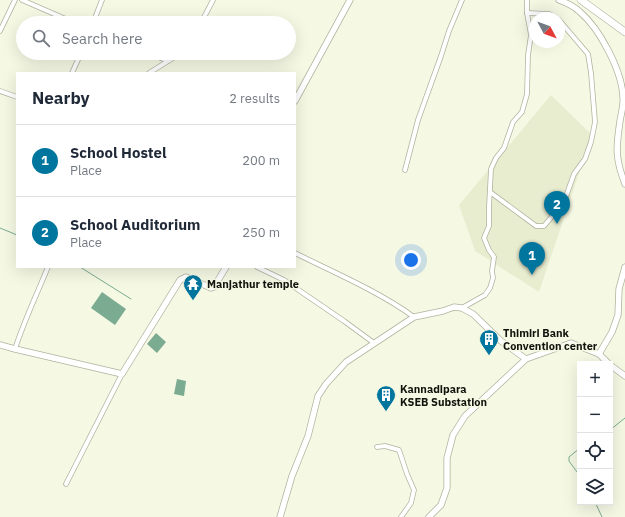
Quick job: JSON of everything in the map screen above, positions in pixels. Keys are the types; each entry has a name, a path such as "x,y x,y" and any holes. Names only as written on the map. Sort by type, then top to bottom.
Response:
{"highway":[{"path":"581,0 625,32"}],"street":[{"path":"0,30 14,0"},
{"path":"22,0 60,16"},
{"path":"96,16 102,0"},
{"path":"205,16 213,0"},
{"path":"296,100 350,0"},
{"path":"405,170 418,120 449,30 462,0"},
{"path":"462,308 485,295 490,288 493,278 492,271 494,257 484,238 489,226 491,169 496,158 504,148 513,122 522,112 527,94 530,35 527,13 528,0"},
{"path":"559,0 567,3 580,12 592,25 612,56 621,80 624,98 616,145 618,165 625,184"},
{"path":"490,192 536,226 544,226 564,202 574,174 585,159 591,142 595,122 591,73 588,54 565,27"},
{"path":"72,72 78,60"},
{"path":"151,72 168,61"},
{"path":"0,91 16,97"},
{"path":"296,254 400,306 414,317"},
{"path":"599,354 612,332 618,315 618,289 625,267"},
{"path":"15,350 20,332 48,268"},
{"path":"66,484 122,374 180,280 186,277 211,288 214,287 220,279 226,268"},
{"path":"259,268 284,280 374,343"},
{"path":"280,517 292,476 308,436 318,396 326,384 342,365 355,355 414,317 443,311 454,307 462,308 473,314 501,341 526,359"},
{"path":"429,517 441,505 447,488 447,458 453,435 465,416 526,359 571,343 599,354 605,361"},
{"path":"0,345 15,350 122,374"},
{"path":"613,368 625,376"},
{"path":"376,447 385,446 398,450 414,490 411,503 401,517"}],"shaded area":[{"path":"551,95 592,135 539,292 475,251 459,205"},
{"path":"102,292 126,309 115,325 91,308"},
{"path":"156,333 166,342 157,353 147,344"},
{"path":"177,379 186,381 184,396 174,394"}],"waterway":[{"path":"0,228 16,235"},
{"path":"82,268 131,299"},
{"path":"613,428 625,418"},
{"path":"577,450 569,457 569,461 577,472"},
{"path":"596,505 602,517"}],"place":[{"name":"School Auditorium","path":"557,224"},
{"name":"School Hostel","path":"532,275"},
{"name":"Manjathur temple","path":"193,301"},
{"name":"Thimiri Bank Convention center","path":"489,356"},
{"name":"Kannadipara KSEB Substation","path":"386,412"}]}
